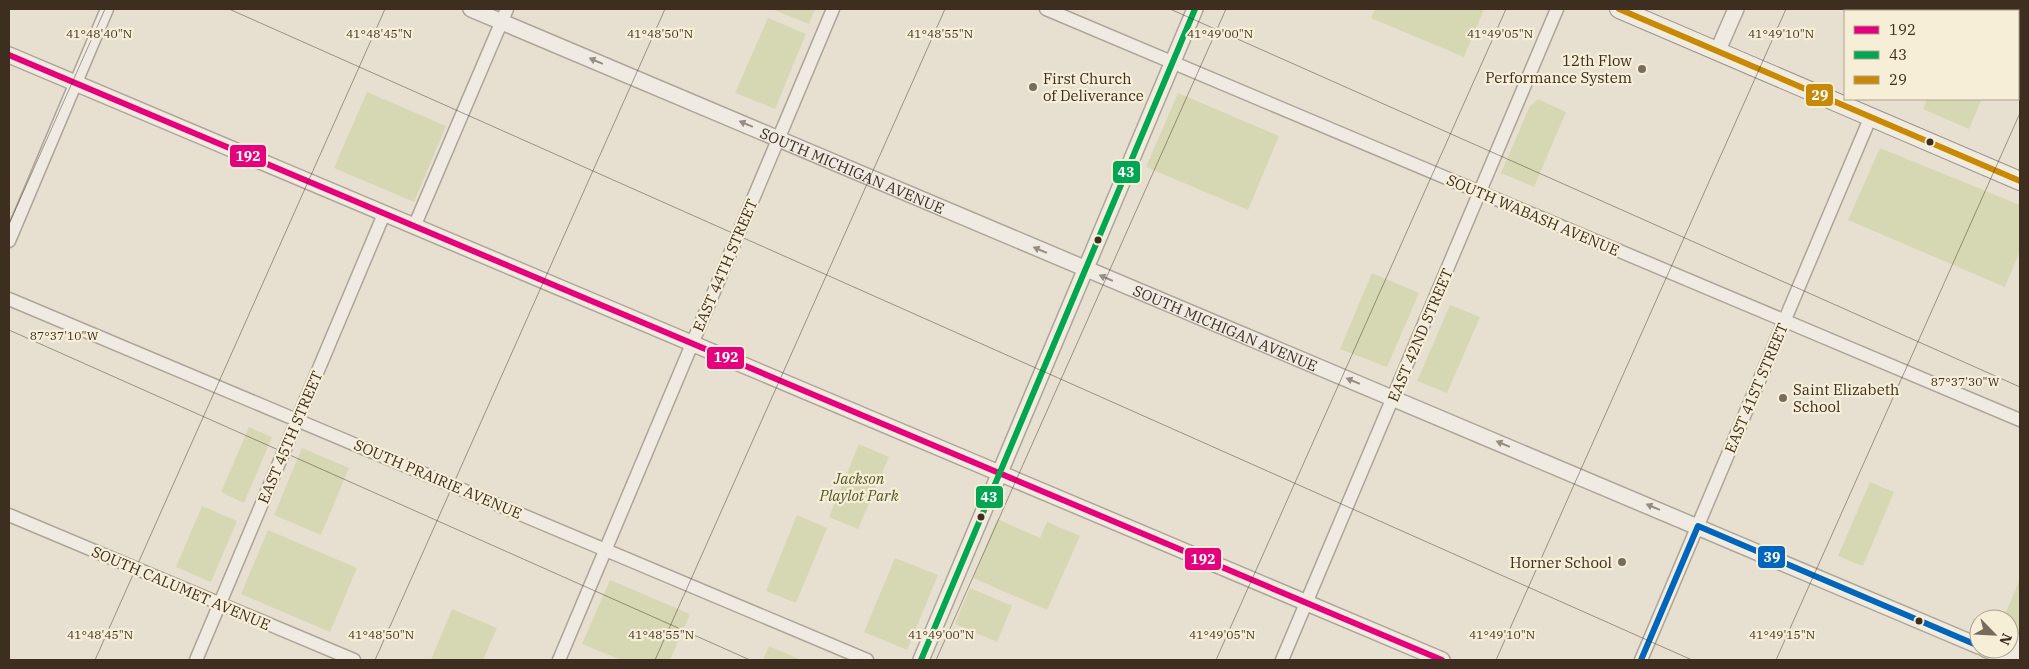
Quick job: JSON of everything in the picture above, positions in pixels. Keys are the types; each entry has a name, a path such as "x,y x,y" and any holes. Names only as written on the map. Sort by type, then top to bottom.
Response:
{"main road":[{"path":"1619,9 2020,180"}],"street":[{"path":"9,241 107,9"},
{"name":"SOUTH MICHIGAN AVENUE","path":"471,9 504,15 779,138 1085,269 1969,642"},
{"name":"EAST 44TH STREET","path":"559,660 834,9"},
{"name":"SOUTH WABASH AVENUE","path":"1046,9 2020,420"},
{"path":"921,660 1194,9"},
{"name":"EAST 42ND STREET","path":"1282,660 1557,9"},
{"path":"1718,50 1736,9"},
{"path":"414,227 504,15"},
{"path":"9,56 1442,660"},
{"name":"EAST 41ST STREET","path":"1641,660 1871,116"},
{"name":"EAST 45TH STREET","path":"196,660 384,214"},
{"name":"SOUTH PRAIRIE AVENUE","path":"9,299 866,660"},
{"name":"SOUTH CALUMET AVENUE","path":"9,515 354,660"},
{"path":"2012,660 2020,640"}],"green space":[{"path":"772,9 815,9 809,24"},
{"path":"1375,9 1484,9 1464,57 1371,18"},
{"path":"768,18 806,34 775,109 735,93"},
{"path":"367,92 446,126 414,202 334,168"},
{"path":"1178,93 1279,136 1248,210 1146,167"},
{"path":"1538,99 1566,112 1534,187 1501,173 1530,106"},
{"path":"1927,100 1982,100 1969,129 1923,109"},
{"path":"1880,148 2020,205 2020,251 2005,287 1848,220"},
{"path":"1372,273 1419,293 1387,367 1340,349"},
{"path":"1450,305 1480,317 1447,393 1417,381"},
{"path":"249,427 272,437 244,503 221,492"},
{"name":"Jackson Playlot Park","path":"859,444 889,457 858,529 829,517"},
{"path":"302,448 349,468 321,535 274,515"},
{"path":"1870,482 1894,492 1863,566 1838,556"},
{"path":"202,506 237,521 211,582 176,567"},
{"path":"797,515 827,528 796,603 766,591"},
{"path":"997,519 1040,538 1047,522 1080,536 1047,610 973,578"},
{"path":"268,530 357,568 330,632 241,594"},
{"path":"895,558 938,575 907,650 864,632"},
{"path":"2020,579 2020,633 2019,609 2007,609"},
{"path":"610,580 690,614 670,660 621,660 582,644"},
{"path":"970,588 1012,606 997,642 955,624"},
{"path":"452,609 497,628 483,660 431,660"},
{"path":"769,646 799,659 799,660 763,660"}],"transit line":[{"name":"43","path":"921,660 1195,9"},
{"name":"29","path":"1619,9 2020,181"},
{"name":"192","path":"9,55 1442,660"},
{"name":"39","path":"1641,660 1698,526 1969,642"}],"place":[{"name":"12th Flow Performance System","path":"1642,69"},
{"name":"First Church of Deliverance","path":"1033,87"},
{"name":"Saint Elizabeth School","path":"1783,398"},
{"name":"Horner School","path":"1622,562"}]}
